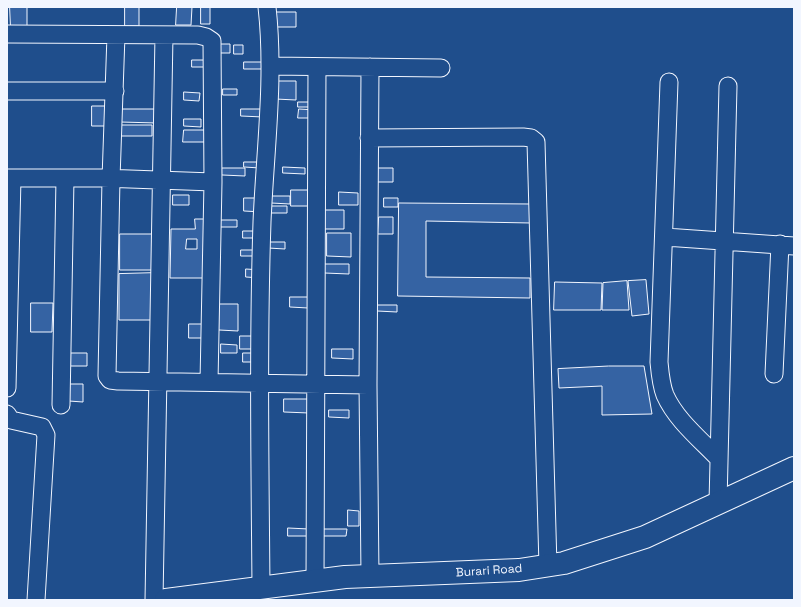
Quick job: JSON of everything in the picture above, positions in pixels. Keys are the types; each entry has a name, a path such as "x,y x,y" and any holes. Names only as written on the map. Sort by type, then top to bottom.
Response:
{"main road":[{"name":"Burari Road","path":"166,600 316,581 370,576 472,573 519,570 564,564 645,537 794,468"}],"street":[{"path":"261,588 259,383 262,222 270,66 270,30 267,7"},
{"path":"7,34 198,35 206,37 212,41 213,182 209,382"},
{"path":"116,35 111,178 107,376 110,380 118,381 368,385"},
{"path":"154,600 164,35"},
{"path":"270,66 441,68"},
{"path":"316,581 317,66"},
{"path":"370,67 368,385 370,576"},
{"path":"669,82 665,237 659,362 661,381 665,395 670,404 719,459"},
{"path":"718,503 728,86"},
{"path":"7,91 115,91"},
{"path":"369,138 523,137 531,138 536,142 548,566"},
{"path":"7,388 10,178 111,178 213,182"},
{"path":"61,405 65,178"},
{"path":"665,237 787,245 774,374"},
{"path":"7,414 11,420 42,427 46,435 36,600"}],"building":[{"path":"10,7 27,7 27,29 11,29"},
{"path":"125,7 139,7 139,26 125,26"},
{"path":"177,7 192,7 191,25 176,25"},
{"path":"201,7 210,7 210,24 201,24"},
{"path":"275,12 296,12 296,27 275,27"},
{"path":"219,44 230,44 230,53 219,53"},
{"path":"234,45 243,45 243,54 234,54"},
{"path":"192,60 204,60 204,67 192,67"},
{"path":"244,62 265,62 265,69 244,69"},
{"path":"275,81 296,81 296,100 275,99"},
{"path":"223,89 237,89 237,95 223,95"},
{"path":"184,92 200,93 199,101 184,100"},
{"path":"298,102 315,102 315,107 298,107"},
{"path":"92,106 110,106 109,126 92,126"},
{"path":"121,109 157,109 157,123 120,122"},
{"path":"241,109 263,109 263,117 241,116"},
{"path":"299,109 316,110 315,118 298,118"},
{"path":"184,119 201,119 201,127 184,126"},
{"path":"116,125 152,125 152,136 116,136"},
{"path":"184,130 205,130 205,142 183,142"},
{"path":"244,162 260,162 260,168 244,167"},
{"path":"283,167 305,168 305,174 283,173"},
{"path":"222,168 245,168 245,176 222,175"},
{"path":"376,168 393,168 393,182 376,182"},
{"path":"291,190 310,190 309,206 291,206"},
{"path":"339,192 358,193 358,205 339,205"},
{"path":"173,195 189,195 189,205 173,205"},
{"path":"271,196 290,196 290,204 271,203"},
{"path":"244,198 262,198 262,212 244,211"},
{"path":"384,198 398,198 398,207 384,207"},
{"path":"399,203 531,204 531,223 426,221 426,277 530,278 530,298 398,296"},
{"path":"268,206 287,206 287,213 268,213"},
{"path":"322,210 344,210 344,229 322,229"},
{"path":"379,217 393,217 393,234 378,234"},
{"path":"195,219 206,219 211,278 170,278 171,229 195,229","holes":["187,239 197,239 197,249 186,249"]},
{"path":"216,220 237,220 237,227 216,227"},
{"path":"243,231 254,231 254,238 243,238"},
{"path":"327,233 351,233 351,257 327,256"},
{"path":"120,234 159,234 160,270 120,270"},
{"path":"268,242 285,242 285,249 268,248"},
{"path":"241,250 258,250 258,256 241,256"},
{"path":"324,264 349,264 349,274 324,273"},
{"path":"246,269 261,270 261,278 246,277"},
{"path":"156,273 156,320 119,320 119,274"},
{"path":"646,280 649,314 632,316 628,281"},
{"path":"627,281 629,310 602,310 603,283"},
{"path":"555,282 602,283 601,310 554,310"},
{"path":"290,297 308,297 308,308 290,307"},
{"path":"31,303 53,303 52,332 31,332"},
{"path":"219,304 238,304 238,331 219,330"},
{"path":"377,305 397,305 397,312 377,311"},
{"path":"189,324 205,324 204,338 189,338"},
{"path":"240,336 259,336 258,349 240,349"},
{"path":"221,344 237,345 237,353 221,353"},
{"path":"332,349 353,349 353,359 332,358"},
{"path":"71,353 87,353 87,366 71,366"},
{"path":"243,353 258,353 258,362 243,362"},
{"path":"609,366 644,366 652,414 602,415 602,386 559,388 558,369"},
{"path":"70,384 83,384 83,402 69,401"},
{"path":"284,399 310,399 309,413 284,412"},
{"path":"329,410 349,410 349,418 329,417"},
{"path":"348,510 359,511 359,526 348,526"},
{"path":"288,528 309,529 308,536 288,536"},
{"path":"323,529 347,529 346,536 323,536"}]}
